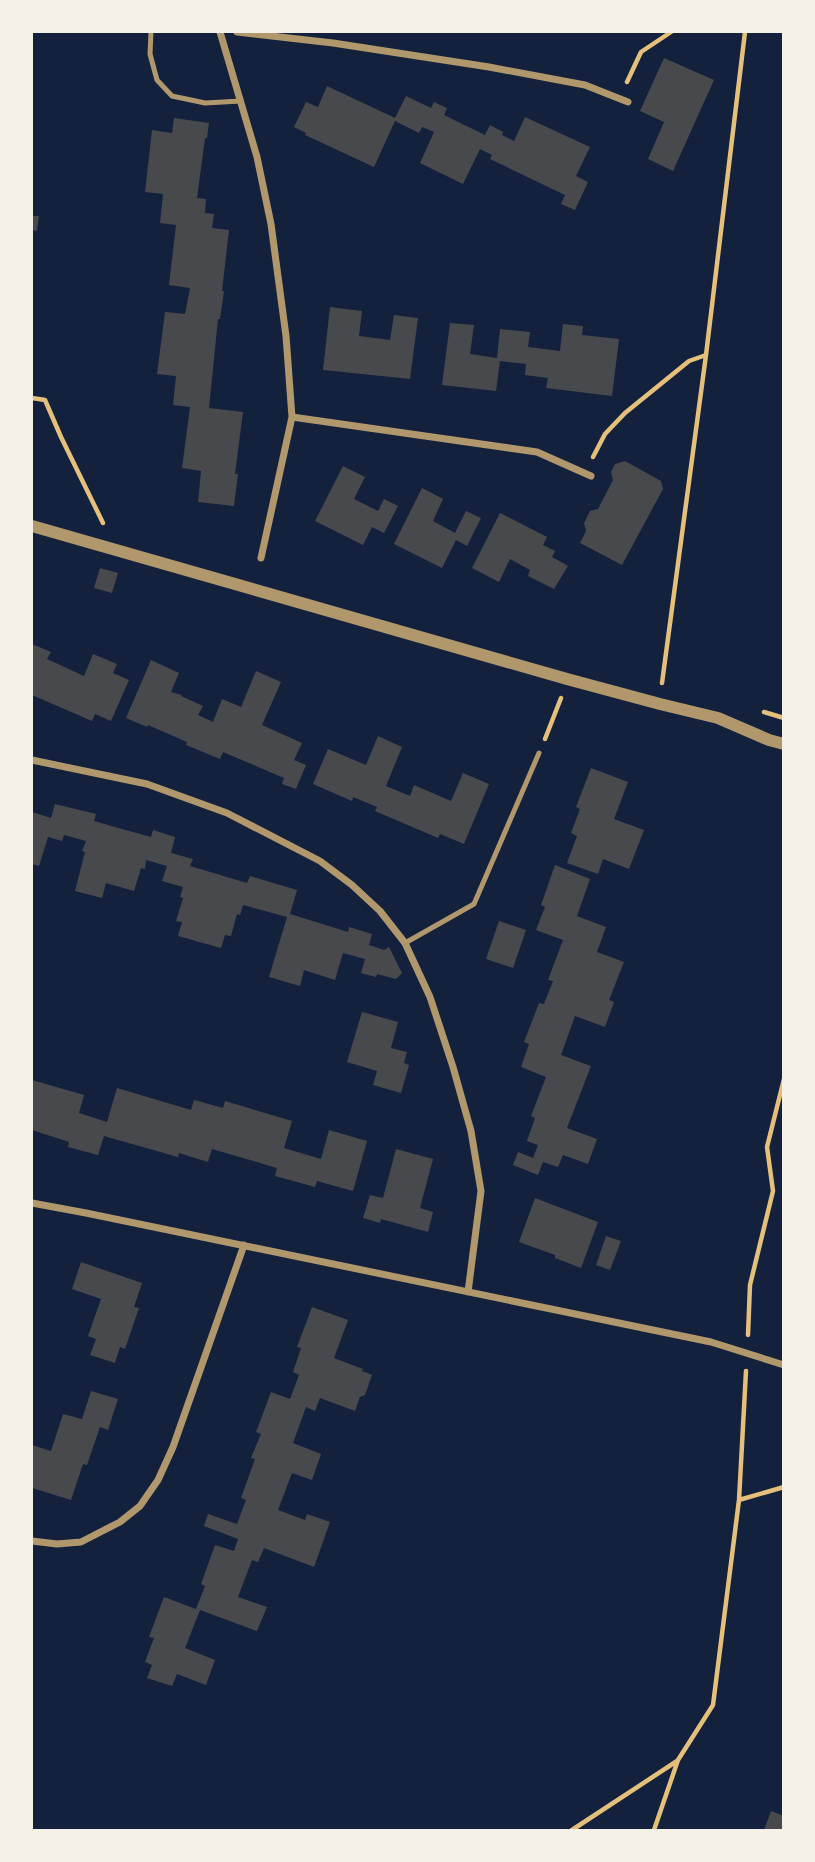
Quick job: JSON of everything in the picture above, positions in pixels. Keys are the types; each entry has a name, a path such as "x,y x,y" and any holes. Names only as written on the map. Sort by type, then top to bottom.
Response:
{"street":[{"path":"220,32 257,157 271,225 286,336 292,417 261,558"},
{"path":"237,32 333,43 489,67 585,85 624,101"},
{"path":"292,417 537,452 588,475"},
{"path":"32,526 567,679 718,718 783,744"},
{"path":"32,760 147,784 227,813 320,861 380,911 405,943 430,997 471,1131 481,1191 468,1292"},
{"path":"32,1203 711,1342 783,1365"},
{"path":"32,1541 57,1544 81,1542 120,1522 140,1506 158,1480 173,1447 244,1245"}],"lane":[{"path":"151,32 149,54 157,80 172,96 205,103 242,101"},
{"path":"405,943 474,904 539,753"}],"path":[{"path":"624,101 640,52 671,32"},
{"path":"660,704 746,32"},
{"path":"588,475 605,434 625,413 689,361 706,355"},
{"path":"32,398 45,400 103,523"},
{"path":"539,753 567,679"},
{"path":"653,1830 678,1760 713,1705 739,1500 750,1285 774,1191 767,1147 783,1079"},
{"path":"739,1500 783,1487"},
{"path":"572,1830 678,1760"}],"building":[{"path":"664,58 714,80 673,171 648,159 664,122 640,111"},
{"path":"327,86 395,118 406,96 431,108 434,102 447,108 444,115 485,135 490,125 514,141 525,117 590,147 576,176 588,182 575,210 561,204 565,195 490,159 492,155 480,149 463,184 420,163 434,132 422,127 419,133 395,121 374,167 305,135 306,133 294,127 306,102 318,107"},
{"path":"174,118 209,123 197,198 206,199 205,213 214,214 212,228 229,230 209,408 243,412 234,506 198,502 201,471 182,468 190,407 173,405 176,376 157,374 165,312 185,314 190,288 169,285 176,225 160,223 163,194 145,192 152,130 172,133"},
{"path":"32,216 39,216 37,231 32,230"},
{"path":"330,307 362,311 359,336 390,340 394,315 418,318 410,379 323,370"},
{"path":"450,323 474,325 470,354 497,358 500,329 530,332 528,347 560,351 563,324 583,326 582,335 619,339 612,396 546,388 548,378 525,375 526,364 500,361 496,391 442,385"},
{"path":"625,461 661,481 663,489 622,565 580,543 586,531 584,523 590,511 598,509 613,480 611,472 615,464"},
{"path":"343,466 365,477 354,499 378,511 384,499 398,506 384,533 372,527 363,545 315,521"},
{"path":"422,488 443,499 433,521 455,533 466,511 481,518 467,546 456,540 442,568 394,544"},
{"path":"500,513 547,537 543,545 555,551 552,557 568,566 554,589 528,576 530,570 510,559 499,582 472,568"},
{"path":"100,568 118,573 112,593 94,588"},
{"path":"32,644 51,652 47,659 84,676 93,654 117,664 113,673 129,680 111,721 95,714 92,721 32,695"},
{"path":"151,660 179,673 171,692 203,706 198,715 213,722 222,699 241,707 256,671 281,682 262,725 302,743 294,760 306,765 296,789 282,784 284,778 223,752 220,759 186,745 187,742 126,718"},
{"path":"378,736 402,747 386,786 410,796 414,785 451,801 463,773 489,784 464,844 440,834 438,838 375,811 377,807 353,797 352,801 313,784 328,749 366,765"},
{"path":"591,768 628,782 614,819 644,830 629,869 603,859 598,874 567,863 577,836 571,833 580,809 576,807"},
{"path":"55,804 96,814 94,821 151,837 153,830 175,837 171,853 193,859 190,866 247,883 250,876 297,890 290,914 348,932 349,927 372,934 369,945 384,950 389,947 402,973 396,979 361,973 365,959 343,953 335,980 304,970 300,986 269,977 287,917 243,905 240,915 237,914 231,936 225,935 221,948 178,936 182,922 176,921 183,898 180,897 183,887 162,881 167,866 146,860 145,869 141,868 134,891 106,883 102,898 75,891 86,841 64,835 62,841 48,837 39,866 32,864 32,812 51,818"},
{"path":"555,865 590,879 577,916 606,927 597,952 624,962 609,1000 614,1002 605,1027 575,1016 561,1055 591,1066 567,1128 597,1139 588,1164 563,1155 558,1167 543,1162 538,1175 513,1165 518,1152 533,1158 538,1145 527,1141 535,1118 531,1116 546,1077 521,1067 529,1044 524,1042 539,1003 544,1004 553,981 548,980 563,940 536,930 545,907 541,905"},
{"path":"499,921 526,930 513,968 486,959"},
{"path":"362,1012 398,1022 391,1048 407,1052 404,1063 409,1065 401,1093 373,1085 377,1071 347,1062"},
{"path":"32,1080 84,1095 79,1113 107,1122 117,1088 191,1110 194,1100 223,1108 225,1101 292,1121 284,1148 321,1159 329,1130 367,1141 353,1191 317,1181 315,1187 275,1176 277,1168 212,1149 208,1162 179,1153 178,1157 104,1136 98,1155 68,1147 69,1142 32,1130"},
{"path":"396,1149 433,1159 420,1208 433,1212 428,1232 381,1219 380,1223 363,1218 370,1195 383,1198"},
{"path":"535,1198 598,1222 581,1268 519,1242"},
{"path":"606,1236 621,1241 610,1270 596,1265"},
{"path":"81,1262 142,1283 134,1307 139,1308 125,1349 120,1347 115,1363 90,1355 96,1339 88,1336 101,1299 72,1289"},
{"path":"312,1307 348,1320 334,1358 372,1375 365,1395 360,1397 355,1411 320,1398 315,1411 306,1407 293,1443 321,1454 312,1480 292,1473 278,1510 305,1520 307,1514 330,1522 314,1567 264,1548 258,1562 252,1560 238,1597 267,1607 257,1631 200,1610 185,1648 215,1660 206,1685 177,1674 172,1686 147,1678 152,1665 145,1662 154,1638 149,1637 164,1597 196,1609 205,1586 201,1584 215,1545 234,1551 238,1539 204,1526 208,1514 237,1524 246,1500 241,1498 255,1459 251,1458 261,1434 256,1432 271,1392 290,1399 299,1375 293,1372 301,1348 297,1347"},
{"path":"91,1391 118,1399 108,1430 100,1427 87,1465 83,1464 71,1500 32,1488 32,1445 51,1451 63,1414 82,1419"},
{"path":"771,1811 784,1816 784,1830 764,1830"}]}
